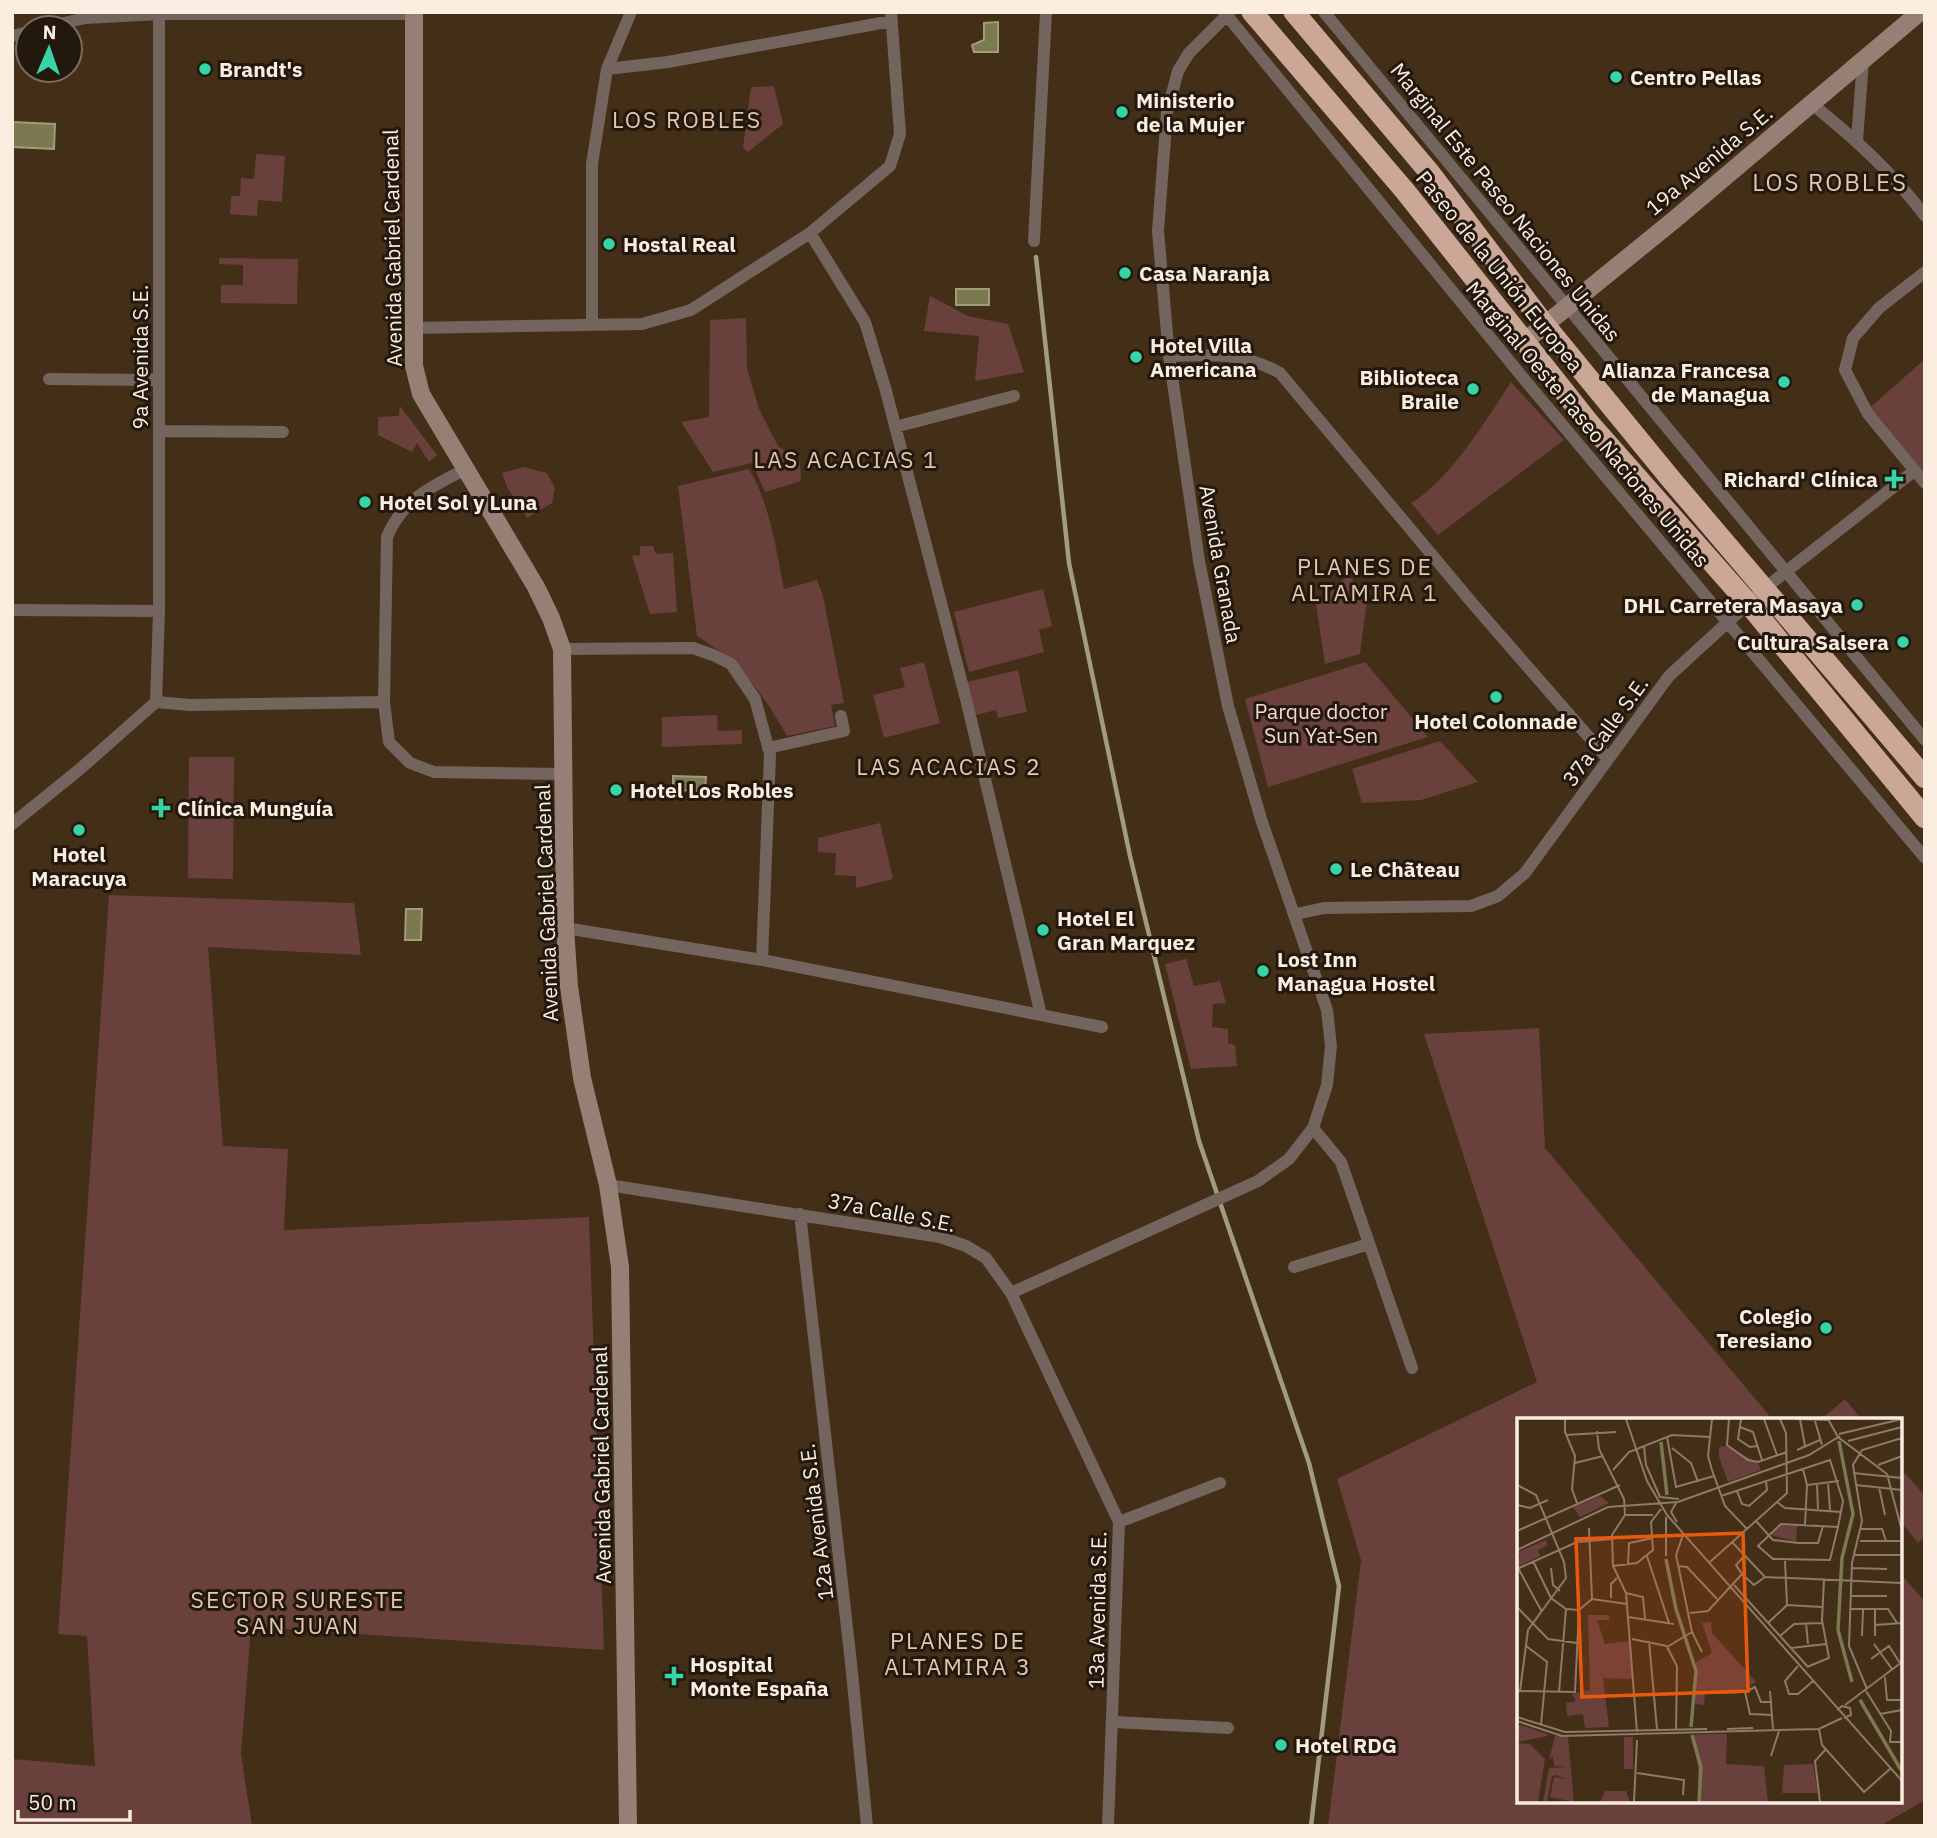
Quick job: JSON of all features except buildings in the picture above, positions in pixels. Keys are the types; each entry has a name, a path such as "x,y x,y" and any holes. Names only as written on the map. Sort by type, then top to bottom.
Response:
{"highway":[{"name":"Paseo de la Unión Europea","path":"1252,12 1405,191 1591,424 1925,778"},
{"name":"Paseo de la Unión Europea","path":"1294,12 1430,173 1925,818"}],"street":[{"path":"592,325 592,164 607,69 631,12"},
{"path":"1034,241 1046,12"},
{"name":"Marginal Este Paseo Naciones Unidas","path":"1324,12 1925,740"},
{"name":"19a Avenida S.E.","path":"1525,341 1920,12"},
{"path":"84,18 159,13 414,13"},
{"name":"9a Avenida S.E.","path":"156,702 159,611 159,13"},
{"name":"Avenida Gabriel Cardenal","path":"414,13 414,366 421,394 536,587 562,649 565,928 569,986 578,1055 608,1185 620,1267 628,1826"},
{"name":"Avenida Granada","path":"1227,13 1189,53 1178,71 1167,111 1158,231 1169,356 1199,561 1228,706 1261,819 1327,1010 1331,1046 1327,1084 1313,1128"},
{"name":"Marginal Oeste Paseo Naciones Unidas","path":"1227,13 1727,622 1925,858"},
{"path":"413,328 642,324 691,310 810,233 890,166 900,134 892,16 668,62 607,69"},
{"path":"1857,140 1863,61"},
{"path":"1812,104 1857,140 1908,193 1925,216"},
{"path":"810,233 864,321 895,426 967,703 1041,1015"},
{"path":"1925,272 1879,308 1853,338 1844,370 1868,414 1925,483"},
{"path":"1169,356 1230,355 1258,360 1280,373 1473,604 1608,759"},
{"path":"49,379 159,378"},
{"path":"895,426 1014,396"},
{"path":"159,431 283,432"},
{"path":"466,469 425,490 394,522 387,537 384,702 389,742 410,763 434,772 563,774"},
{"name":"37a Calle S.E.","path":"1296,914 1324,908 1471,906 1498,896 1525,873 1669,676 1756,596 1914,471"},
{"path":"12,610 159,611"},
{"path":"562,649 693,648 731,664 755,699 770,754 762,960"},
{"path":"12,824 156,702 190,705 384,702"},
{"path":"768,748 844,731 841,716"},
{"path":"565,928 762,960 1102,1027"},
{"path":"1011,1293 1258,1181 1289,1159 1313,1128 1341,1162 1412,1368"},
{"name":"37a Calle S.E.","path":"608,1185 940,1237 966,1245 986,1258 1011,1293"},
{"name":"12a Avenida S.E.","path":"800,1214 867,1826"},
{"path":"1294,1267 1369,1244"},
{"name":"13a Avenida S.E.","path":"1011,1293 1119,1522 1114,1722 1108,1826"},
{"path":"1119,1522 1220,1483"},
{"path":"1114,1722 1228,1728"}],"green space":[{"path":"774,86 783,124 748,152 743,148 751,87"},
{"path":"256,154 285,156 282,202 258,200 257,216 230,214 231,196 240,196 241,178 254,179"},
{"path":"219,258 298,259 297,304 221,303 221,285 243,285 243,265 219,264"},
{"path":"930,296 968,316 1008,324 1024,372 975,381 979,336 924,331"},
{"path":"746,318 747,368 759,409 778,446 800,462 801,481 765,492 752,463 713,472 681,422 709,417 710,320"},
{"path":"1925,359 1925,483 1866,411"},
{"path":"1511,382 1564,440 1438,535 1411,503 1453,465"},
{"path":"400,406 437,455 429,462 417,443 412,452 378,435 378,417 399,416"},
{"path":"523,467 547,473 555,488 552,503 527,518 507,487 502,473"},
{"path":"749,469 767,512 784,589 817,580 823,596 844,703 831,705 835,726 787,736 749,680 725,656 697,636 678,486"},
{"path":"640,546 653,546 656,554 673,553 677,612 650,614 632,556 640,555"},
{"path":"1348,576 1368,594 1360,654 1325,664 1316,605"},
{"path":"1043,589 1052,626 1039,630 1044,652 969,672 954,612"},
{"path":"924,662 940,723 884,738 873,695 905,687 900,668"},
{"name":"Parque doctor Sun Yat-Sen","path":"1365,662 1428,737 1268,787 1245,699"},
{"path":"1018,670 1027,712 998,718 996,710 976,715 967,682"},
{"path":"717,715 718,731 742,730 742,744 662,747 662,717"},
{"path":"1440,741 1478,782 1421,800 1362,803 1352,769"},
{"path":"189,757 234,757 233,879 188,878"},
{"path":"880,823 893,879 856,888 856,876 835,875 836,853 818,852 818,838"},
{"path":"109,895 354,903 361,955 208,947 223,1146 288,1149 284,1230 589,1217 604,1650 251,1627 241,1754 252,1826 12,1826 12,1759 95,1766 87,1636 58,1634"},
{"path":"1186,959 1194,986 1220,981 1226,1003 1213,1004 1212,1027 1228,1029 1228,1043 1235,1045 1237,1066 1191,1069 1165,964"},
{"path":"1539,1028 1545,1148 1771,1418 1517,1418 1517,1803 1902,1803 1902,1575 1925,1602 1925,1800 1880,1826 1328,1826 1361,1560 1337,1479 1537,1382 1424,1034"},
{"path":"1845,1399 1860,1418 1822,1418"},
{"path":"1905,1473 1925,1496 1925,1537 1918,1543 1902,1523 1902,1476"}],"shaded area":[{"path":"998,22 998,52 974,52 972,45 984,40 984,23"},
{"path":"12,122 55,124 54,149 12,147"},
{"path":"956,289 989,289 989,305 956,305"},
{"path":"673,776 706,777 705,791 673,790"},
{"path":"406,909 422,909 421,940 405,940"}],"waterway":[{"path":"1036,257 1069,563 1130,856 1199,1141 1309,1463 1339,1586 1311,1826"}],"place":[{"name":"Brandt's","path":"205,69"},
{"name":"Centro Pellas","path":"1616,77"},
{"name":"Ministerio de la Mujer","path":"1122,112"},
{"name":"Hostal Real","path":"609,244"},
{"name":"Casa Naranja","path":"1125,273"},
{"name":"Hotel Villa Americana","path":"1136,357"},
{"name":"Alianza Francesa de Managua","path":"1784,382"},
{"name":"Biblioteca Braile","path":"1473,389"},
{"name":"Richard' Clínica","path":"1894,479"},
{"name":"Hotel Sol y Luna","path":"365,502"},
{"name":"DHL Carretera Masaya","path":"1857,605"},
{"name":"Cultura Salsera","path":"1903,642"},
{"name":"Hotel Colonnade","path":"1496,697"},
{"name":"Hotel Los Robles","path":"616,790"},
{"name":"Clínica Munguía","path":"161,808"},
{"name":"Hotel Maracuya","path":"79,830"},
{"name":"Le Chãteau","path":"1336,869"},
{"name":"Hotel El Gran Marquez","path":"1043,930"},
{"name":"Lost Inn Managua Hostel","path":"1263,971"},
{"name":"Colegio Teresiano","path":"1826,1328"},
{"name":"Hospital Monte España","path":"674,1676"},
{"name":"Hotel RDG","path":"1281,1745"}],"district":[{"name":"LOS ROBLES","path":"687,119"},
{"name":"LOS ROBLES","path":"1830,182"},
{"name":"LAS ACACIAS 1","path":"846,459"},
{"name":"PLANES DE ALTAMIRA 1","path":"1365,579"},
{"name":"LAS ACACIAS 2","path":"949,766"},
{"name":"SECTOR SURESTE SAN JUAN","path":"298,1612"},
{"name":"PLANES DE ALTAMIRA 3","path":"958,1653"}]}
